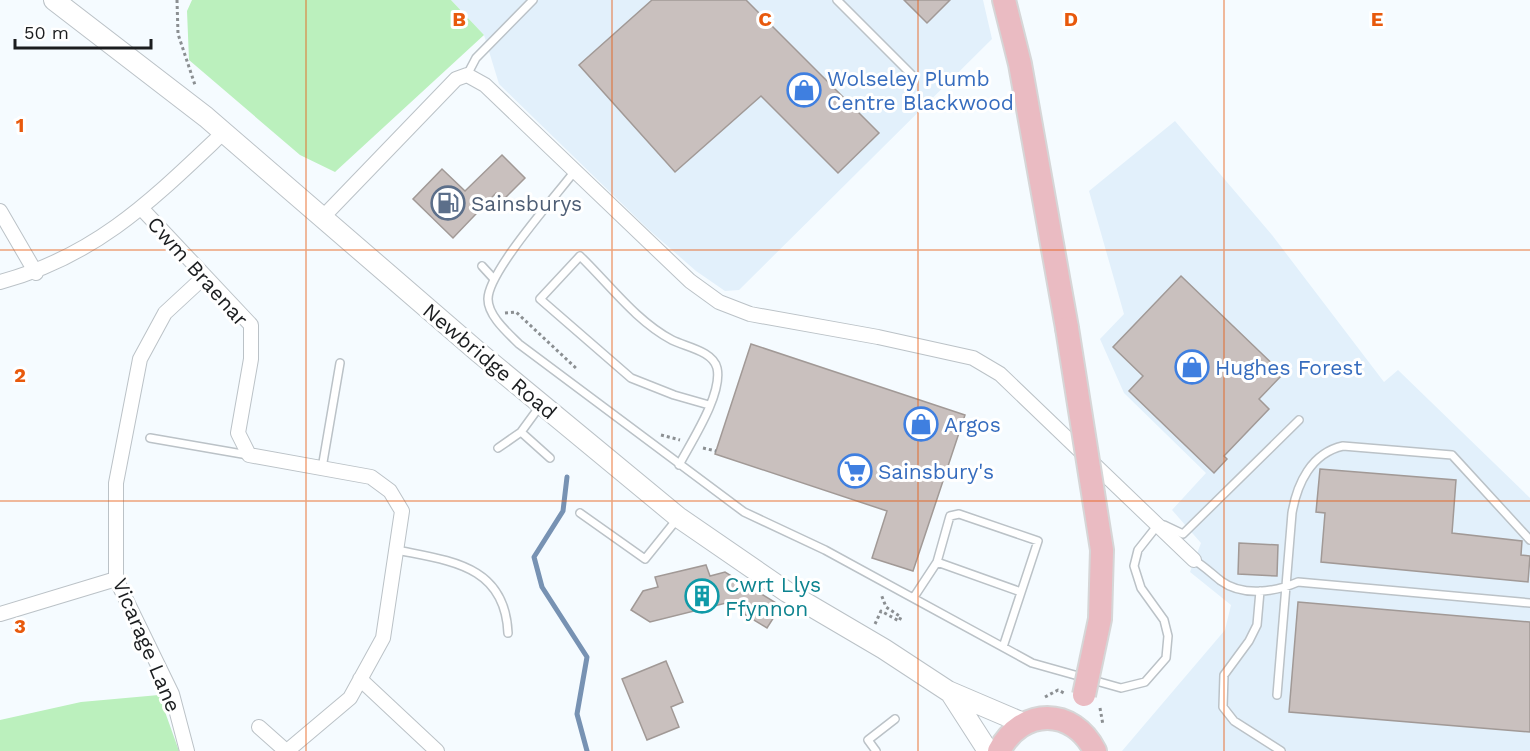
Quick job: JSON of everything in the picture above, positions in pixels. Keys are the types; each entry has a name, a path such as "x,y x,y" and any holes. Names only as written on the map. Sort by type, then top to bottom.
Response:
{"main road":[{"name":"Newbridge Road","path":"54,0 127,53 224,132 541,404 678,517 755,572 876,632 948,691 971,721 987,751"},
{"path":"1004,0 1020,64 1067,328 1102,549 1100,619 1077,728"},
{"name":"Newbridge Road","path":"948,691 1023,723"},
{"path":"999,751 1012,731 1023,723 1037,718 1064,721 1077,728 1090,740 1095,751"}],"street":[{"path":"322,218 456,79 467,75 485,85 690,281 719,302 750,314 878,337 973,358 999,374 1194,560"},
{"path":"0,282 36,273 69,257 142,209 224,132"},
{"name":"Cwm Braenar","path":"142,209 251,325 251,359 237,434 249,456"},
{"path":"0,211 36,273"},
{"name":"Vicarage Lane","path":"187,751 172,694 116,579 116,483 140,359 165,313 205,276"},
{"path":"249,456 371,477 390,491 402,511 383,638 350,698 286,751 259,727"},
{"path":"0,614 116,579"},
{"path":"360,679 437,751"}],"lane":[{"path":"467,75 476,58 533,0"},
{"path":"837,0 911,74"},
{"path":"574,172 493,278 488,300 499,324 519,344 744,512 825,550 1032,663 1121,688 1145,682 1166,658 1168,636 1164,620 1141,588 1134,566 1138,550 1157,526 1164,525 1184,534 1299,420"},
{"path":"679,465 709,405 716,385 717,368 711,357 670,339 641,318 580,256 540,299 631,378 674,395 709,405"},
{"path":"482,266 493,278"},
{"path":"322,468 340,363"},
{"path":"498,448 521,432 541,404"},
{"path":"521,432 550,458"},
{"path":"150,438 249,456"},
{"path":"1277,695 1296,487 1329,449 1343,446 1452,455 1530,540"},
{"path":"580,513 645,559 678,517"},
{"path":"914,597 936,562 950,516 959,514 1038,541 1003,647"},
{"path":"397,550 459,562 478,574 497,593 507,612 508,633"},
{"path":"1194,560 1223,583 1247,591 1287,587 1298,582 1530,603"},
{"path":"936,562 1021,592"},
{"path":"1260,591 1257,625 1249,641 1224,675 1223,707 1234,720 1281,751"},
{"path":"876,751 868,740 895,719"}],"path":[{"path":"177,0 178,34 191,71"},
{"path":"495,314 516,312 583,376"},
{"path":"656,434 675,436 689,446 716,451"},
{"path":"876,632 881,611 899,621 901,617 886,607 881,593 887,583"},
{"path":"866,618 876,632"}],"shaded area":[{"path":"451,0 983,0 992,39 739,290 725,291 696,271 648,229 499,84 484,35"},
{"path":"1175,121 1272,235 1384,382 1398,370 1530,498 1530,751 1122,751 1225,630 1231,605 1190,572 1201,543 1172,510 1206,473 1124,393 1100,339 1124,314 1089,191"}],"green space":[{"path":"192,0 451,0 484,35 335,172 300,155 189,60 187,11"},
{"path":"159,695 179,751 0,751 0,720 81,702"}],"building":[{"path":"652,0 746,0 879,133 838,173 761,96 675,172 579,65"},
{"path":"904,0 950,0 927,23"},
{"name":"Sainsburys","path":"502,155 525,178 503,200 496,193 453,238 413,199 442,169 465,191"},
{"path":"1181,276 1283,374 1259,399 1269,409 1224,456 1227,459 1214,473 1129,391 1143,376 1113,347"},
{"name":"Sainsbury's","path":"751,344 965,415 913,571 872,558 887,511 715,454"},
{"path":"1320,469 1456,480 1452,533 1522,541 1521,555 1530,556 1528,582 1321,562 1325,513 1316,512"},
{"path":"1239,543 1278,545 1277,576 1238,574"},
{"name":"Cwrt Llys Ffynnon","path":"706,565 710,576 725,572 781,606 767,628 726,603 650,622 631,610 643,591 658,587 655,577"},
{"path":"1298,602 1530,622 1530,732 1289,712"},
{"path":"666,661 683,702 671,707 679,727 647,740 622,679"}],"waterway":[{"path":"567,477 563,511 534,557 542,587 587,657 577,714 587,751"}],"place":[{"name":"Wolseley Plumb Centre Blackwood","path":"804,90"},
{"name":"Sainsburys","path":"448,203"},
{"name":"Hughes Forest","path":"1192,367"},
{"name":"Argos","path":"921,424"},
{"name":"Sainsbury's","path":"855,471"},
{"name":"Cwrt Llys Ffynnon","path":"702,596"}]}
